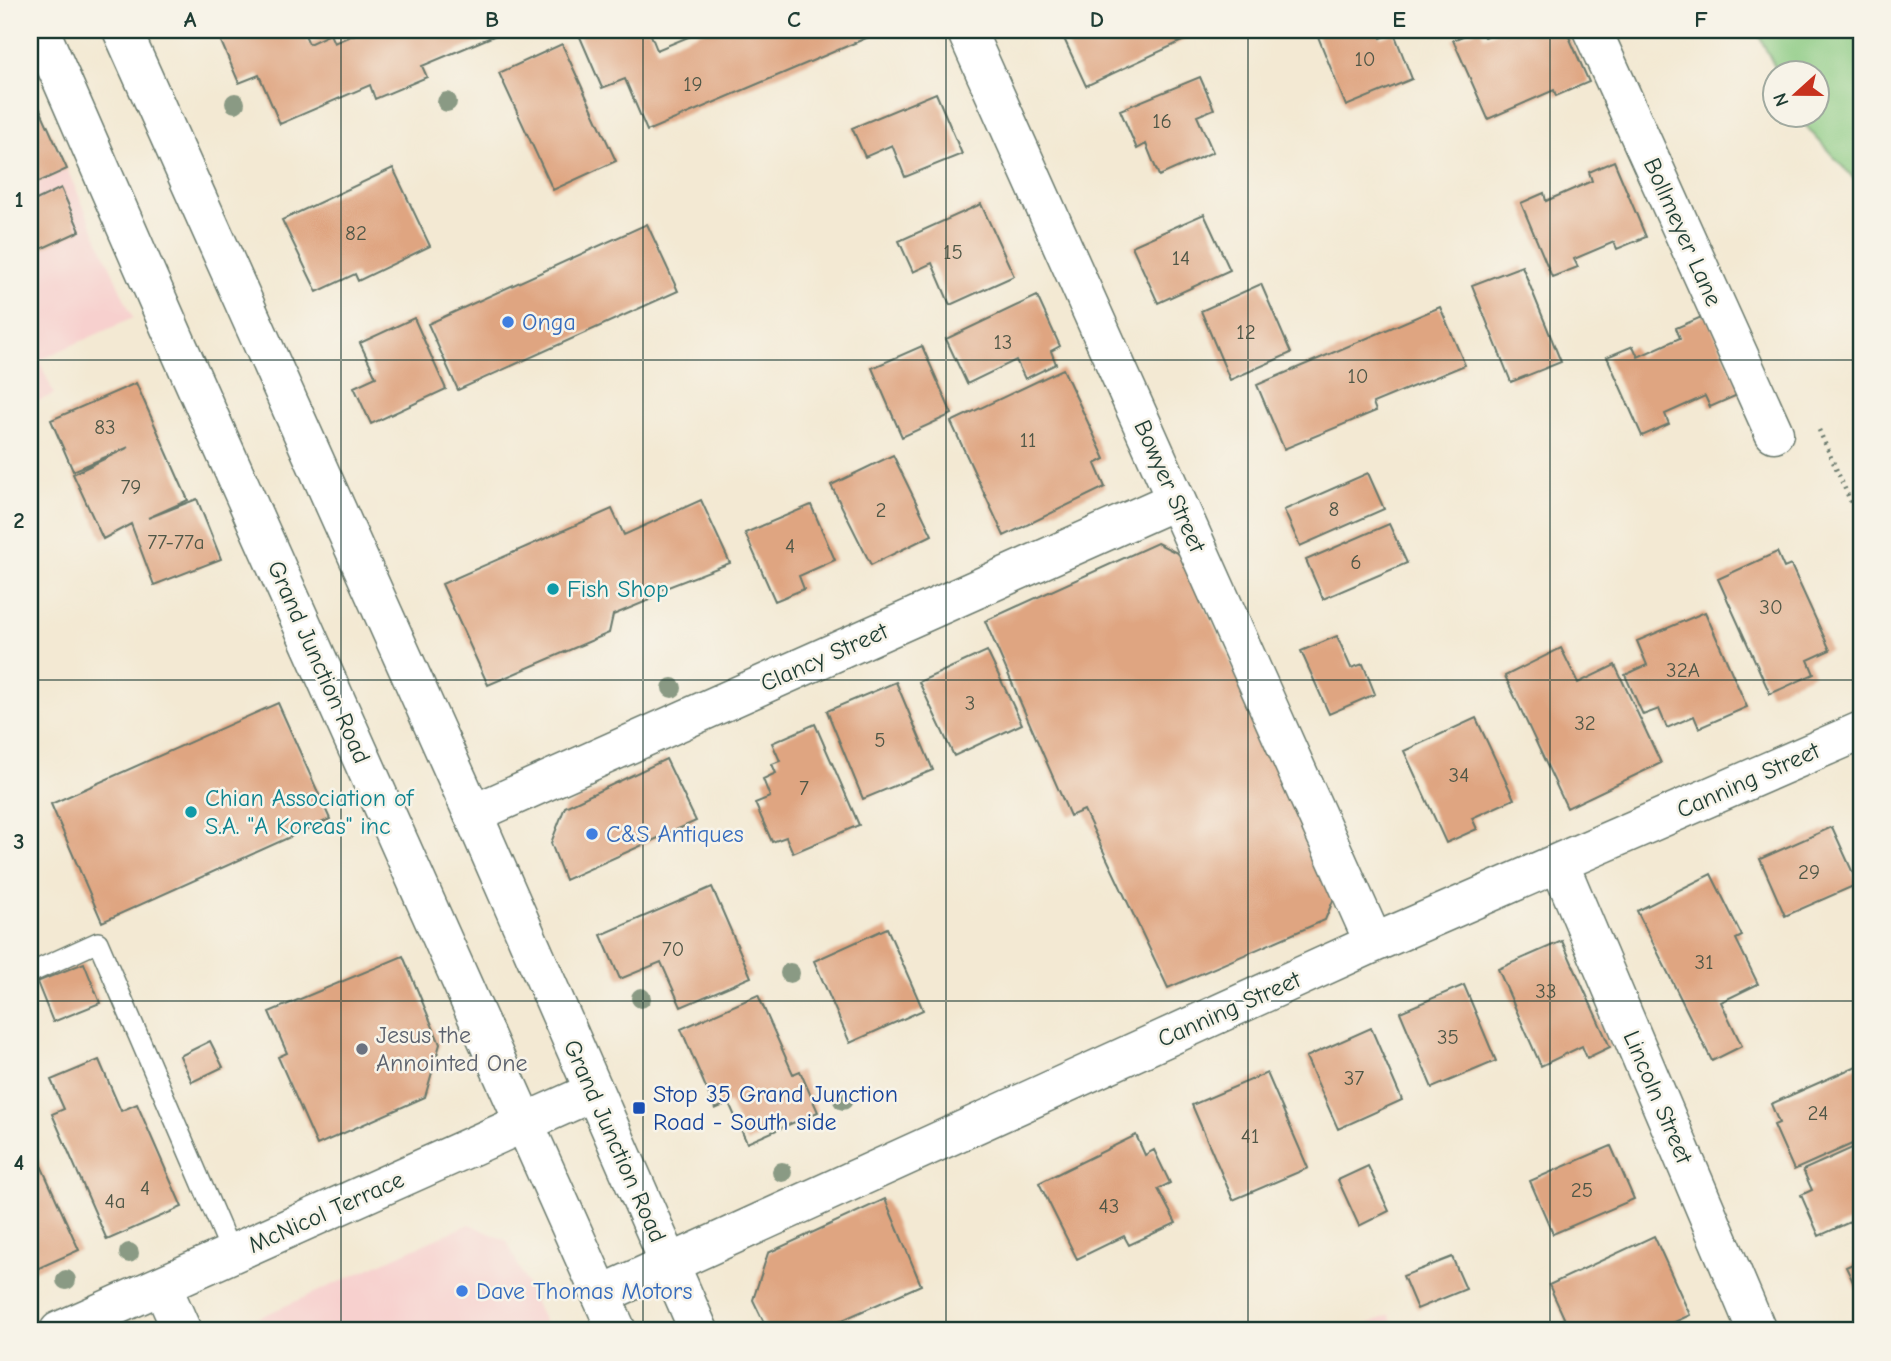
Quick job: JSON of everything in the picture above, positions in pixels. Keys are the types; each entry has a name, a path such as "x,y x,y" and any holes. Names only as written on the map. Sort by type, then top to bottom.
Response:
{"main road":[{"name":"Grand Junction Road","path":"40,30 171,331 617,1331"},
{"name":"Grand Junction Road","path":"122,30 699,1331"},
{"name":"Bowyer Street","path":"966,30 1374,943"},
{"name":"Bollmeyer Lane","path":"1592,30 1773,433"},
{"name":"Clancy Street","path":"472,814 1176,500"},
{"name":"Canning Street","path":"601,1295 1374,943 1861,731"},
{"name":"Lincoln Street","path":"1559,863 1757,1331"},
{"name":"McNicol Terrace","path":"59,1331 593,1092"},
{"path":"162,1286 182,1331"}],"lane":[{"path":"30,973 98,942 232,1254"}],"shaded area":[{"path":"67,169 133,318 39,360 54,394 30,405 30,186"},
{"path":"469,1224 507,1241 548,1331 231,1330"},
{"path":"1389,1315 1396,1331 1352,1331"}],"green space":[{"path":"1756,30 1861,30 1861,187 1809,130 1832,130 1832,60 1771,60"}],"building":[{"path":"216,30 303,30 309,44 330,34 334,43 365,30 508,30 422,66 427,77 375,99 370,85 280,124 259,75 239,83"},
{"path":"577,30 649,30 657,50 705,30 885,30 647,131 625,79 602,88"},
{"path":"1060,30 1191,30 1193,36 1086,86"},
{"path":"1327,30 1377,30 1381,38 1394,33 1412,79 1346,106 1317,34"},
{"path":"1481,30 1484,37 1501,30 1566,30 1589,82 1556,96 1554,90 1488,119 1453,40"},
{"path":"562,44 616,161 553,190 499,73"},
{"path":"1200,77 1214,109 1197,116 1213,152 1159,176 1146,144 1137,149 1120,110"},
{"path":"30,87 67,169 30,186"},
{"path":"936,93 962,154 905,177 892,145 865,157 852,128"},
{"path":"1614,161 1646,237 1617,249 1614,242 1574,259 1578,267 1552,277 1521,203 1544,193 1546,201 1592,181 1589,172"},
{"path":"393,168 430,246 358,281 355,274 317,292 282,220"},
{"path":"61,188 80,231 30,254 30,203"},
{"path":"981,204 1014,276 950,305 932,263 913,272 899,241"},
{"path":"1204,214 1230,270 1158,303 1132,246"},
{"path":"647,224 678,291 458,390 428,324"},
{"path":"1522,266 1561,362 1511,382 1472,285"},
{"path":"1261,284 1291,353 1230,380 1201,311"},
{"path":"1037,296 1060,346 1051,351 1056,364 1025,379 1016,360 967,384 946,339"},
{"path":"1440,307 1465,365 1373,403 1376,411 1284,449 1257,385"},
{"path":"1706,315 1742,393 1710,407 1705,396 1665,414 1669,424 1642,436 1607,357 1633,346 1638,357 1680,338 1676,328"},
{"path":"414,318 446,389 371,424 354,387 376,377 360,343"},
{"path":"922,346 952,414 902,437 872,368"},
{"path":"1063,369 1105,459 1095,464 1105,487 1004,536 951,422"},
{"path":"136,383 188,500 148,518 197,499 221,559 154,585 131,524 103,539 73,474 129,447 73,471 51,420"},
{"path":"893,455 932,535 871,565 831,485"},
{"path":"1368,473 1384,509 1300,546 1284,510"},
{"name":"Fish Shop","path":"701,500 730,563 650,594 652,599 613,615 609,633 488,685 442,584 612,509 624,535"},
{"path":"811,505 835,560 799,576 804,589 775,601 745,533"},
{"path":"1389,524 1407,563 1323,599 1306,560"},
{"path":"1157,543 1181,555 1337,891 1325,920 1168,988 1084,810 1070,816 985,621"},
{"path":"1777,552 1784,568 1791,565 1830,650 1808,660 1814,674 1770,694 1718,579"},
{"path":"1705,612 1747,707 1699,728 1694,716 1667,728 1659,709 1643,715 1625,675 1647,665 1637,641"},
{"path":"1337,636 1351,668 1363,664 1375,694 1329,714 1301,651"},
{"path":"1561,648 1578,683 1615,665 1661,763 1567,808 1505,676"},
{"path":"987,651 1022,724 954,756 919,682"},
{"path":"896,682 933,770 863,799 827,711"},
{"name":"Chian Association of S.A. \"A Koreas\" inc","path":"278,703 330,819 102,922 51,804"},
{"path":"1476,718 1514,799 1472,818 1477,829 1446,843 1404,751"},
{"path":"815,724 859,825 793,853 786,837 772,842 755,803 770,797 763,779 776,773 772,764 780,761 772,743"},
{"path":"666,759 696,821 565,880 551,843 565,807"},
{"path":"1832,827 1858,884 1785,916 1760,859"},
{"path":"1711,874 1742,936 1736,939 1758,984 1721,1002 1742,1046 1712,1061 1637,911"},
{"path":"712,887 751,977 681,1007 661,962 620,979 601,935"},
{"path":"887,928 923,1010 850,1043 814,961"},
{"path":"1562,941 1610,1047 1587,1058 1582,1046 1541,1066 1498,969"},
{"name":"Jesus the Annointed One","path":"403,956 440,1044 425,1097 317,1145 278,1057 287,1053 269,1012"},
{"path":"84,963 100,1003 53,1022 37,982"},
{"path":"1464,985 1496,1061 1432,1088 1400,1012"},
{"path":"758,995 793,1074 800,1071 818,1112 747,1143 729,1103 715,1109 681,1029"},
{"path":"1371,1028 1402,1100 1338,1129 1306,1057"},
{"path":"210,1041 223,1067 192,1082 180,1056"},
{"path":"99,1060 121,1111 137,1104 182,1207 107,1240 52,1114 64,1109 51,1080"},
{"path":"1861,1064 1861,1140 1794,1170 1774,1125 1779,1123 1771,1104"},
{"path":"1267,1073 1308,1168 1233,1200 1192,1105"},
{"path":"1136,1135 1145,1155 1154,1150 1170,1183 1158,1189 1176,1223 1129,1245 1124,1236 1077,1259 1039,1183"},
{"path":"30,1141 79,1250 30,1272"},
{"path":"1861,1144 1861,1217 1819,1236 1801,1195 1812,1190 1803,1170"},
{"path":"1611,1146 1634,1199 1553,1234 1530,1181"},
{"path":"1368,1166 1389,1211 1359,1226 1338,1180"},
{"path":"885,1199 921,1285 818,1331 768,1331 753,1300 768,1253"},
{"path":"1654,1236 1690,1315 1655,1331 1570,1331 1549,1285"},
{"path":"1452,1257 1466,1289 1417,1309 1403,1276"},
{"path":"1861,1260 1861,1299 1846,1267"},
{"path":"544,1324 547,1331 528,1331"}],"place":[{"name":"Onga","path":"508,322"},
{"name":"Fish Shop","path":"553,589"},
{"name":"Chian Association of S.A. \"A Koreas\" inc","path":"191,812"},
{"name":"C&S Antiques","path":"592,834"},
{"name":"Jesus the Annointed One","path":"362,1049"},
{"name":"Stop 35 Grand Junction Road - South side","path":"639,1108"},
{"name":"Dave Thomas Motors","path":"462,1291"}]}
